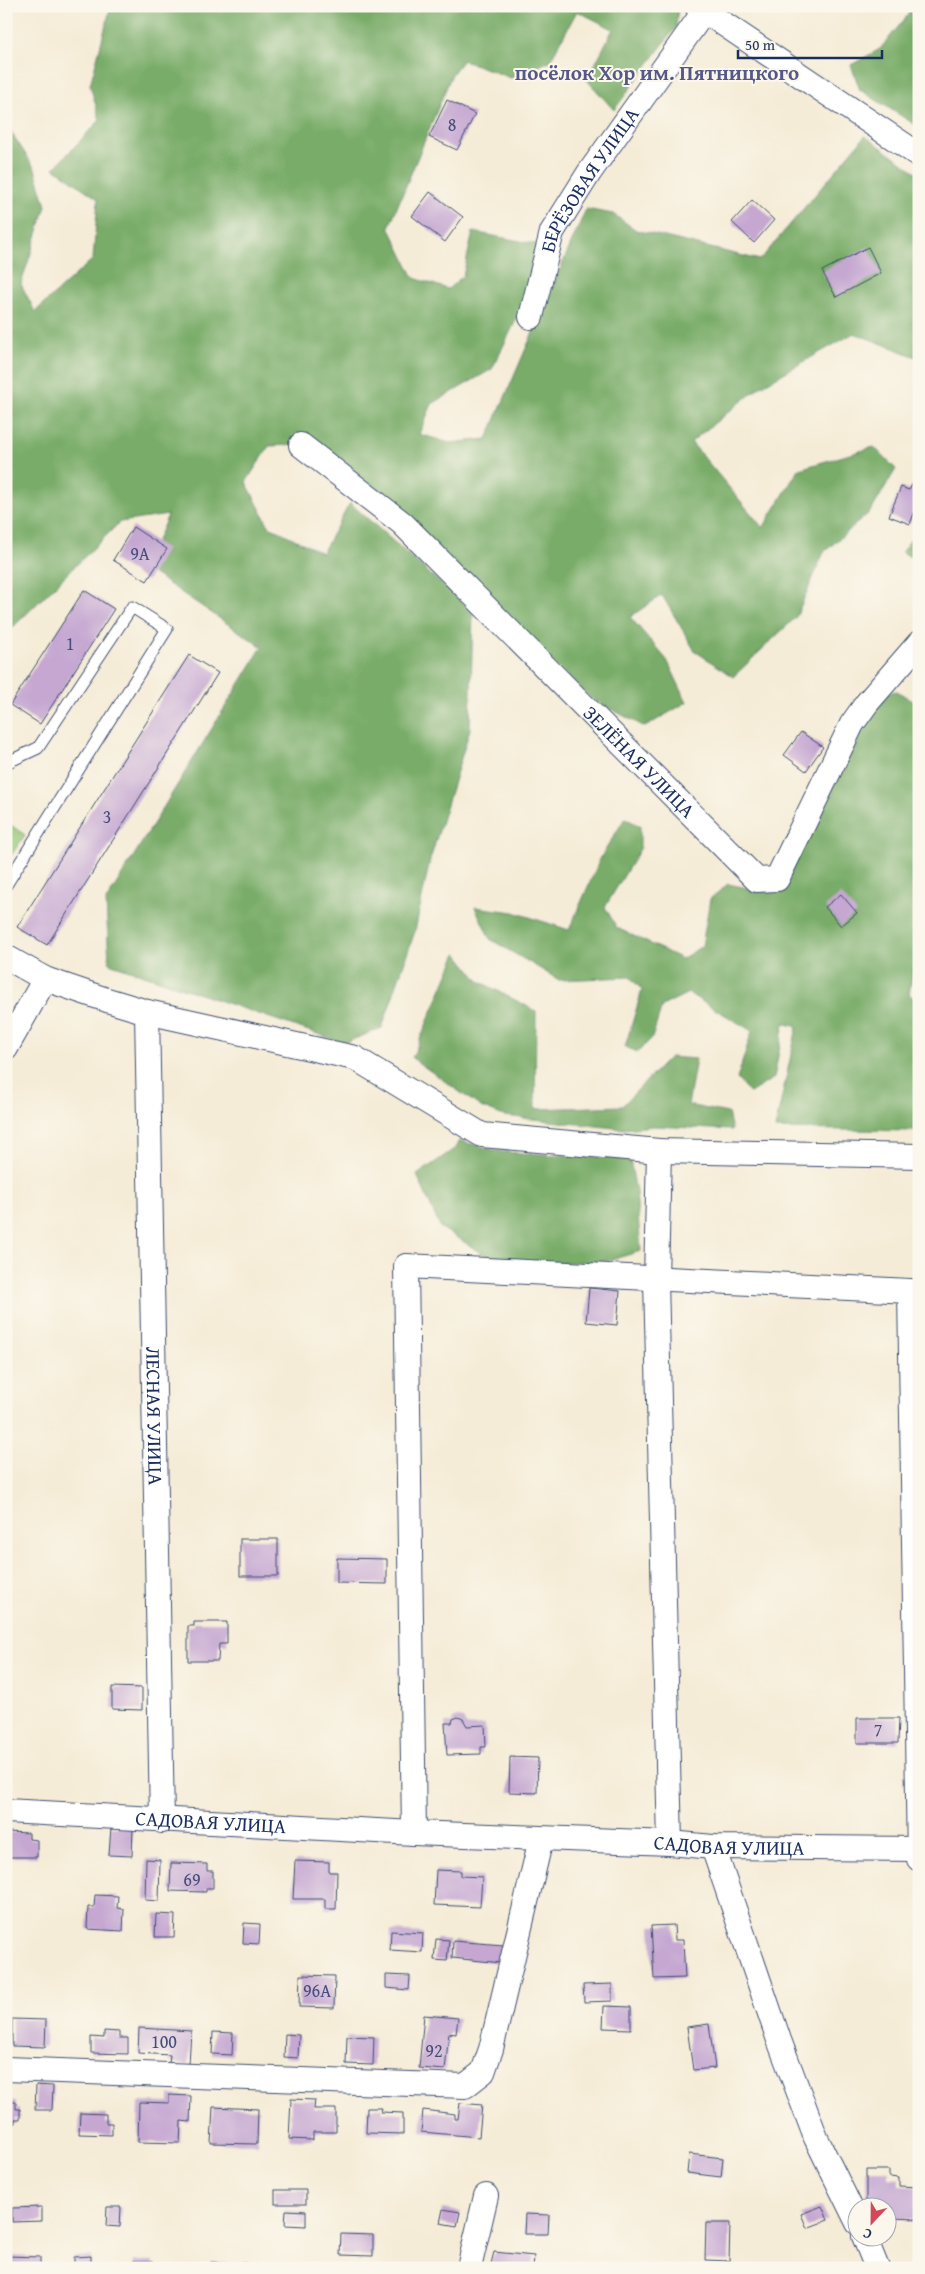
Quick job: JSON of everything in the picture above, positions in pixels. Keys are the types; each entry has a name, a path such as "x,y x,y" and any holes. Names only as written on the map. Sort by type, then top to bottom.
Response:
{"street":[{"path":"703,8 919,155"},
{"name":"БЕРЁЗОВАЯ УЛИЦА","path":"531,317 552,232 589,173 703,8"},
{"name":"ЗЕЛЁНАЯ УЛИЦА","path":"301,445 402,523 757,880 777,879 852,724 867,703 919,643"},
{"path":"6,957 45,979 147,1012 355,1058 482,1135 659,1151 919,1156"},
{"path":"6,1048 45,979"},
{"name":"ЛЕСНАЯ УЛИЦА","path":"147,1012 162,1820"},
{"path":"659,1151 656,1280 670,1843"},
{"path":"414,1834 406,1266 656,1280 910,1291 919,1859"},
{"name":"САДОВАЯ УЛИЦА","path":"6,1811 414,1834 670,1843 713,1847 918,1849"},
{"path":"6,2069 465,2086 483,2072 491,2049 541,1838"},
{"path":"713,1847 779,2040 816,2138 848,2203"},
{"path":"469,2268 486,2196"},
{"path":"868,2246 877,2268"}],"lane":[{"path":"6,763 38,748 132,608 166,629 6,885"}],"green space":[{"path":"111,6 678,7 676,27 614,110 587,80 613,29 577,11 550,61 511,78 463,60 452,74 389,227 414,278 448,289 463,276 473,232 541,245 523,306 492,369 432,404 419,434 450,443 487,439 586,209 613,214 636,230 760,260 865,136 919,174 919,358 854,333 761,386 691,442 763,528 799,469 874,447 896,469 871,511 824,552 796,617 733,677 695,651 662,595 630,617 667,660 687,702 645,727 592,699 316,444 269,446 246,482 269,526 322,553 350,503 473,612 470,729 430,860 415,931 382,1028 344,1043 109,963 106,901 262,647 145,568 168,515 120,522 6,634 6,124 35,169 46,206 21,284 35,312 93,259 98,199 54,168 100,120 90,85"},
{"path":"910,6 919,6 919,127 860,90 851,65 880,49 908,15"},
{"path":"919,528 919,562 902,552"},
{"path":"897,691 919,705 919,936 909,994 919,1003 919,1131 775,1129 797,1027 784,1023 774,1078 750,1093 737,1079 752,1031 688,993 662,1006 652,1038 638,1052 625,1047 642,990 630,977 559,980 490,939 475,907 514,912 569,930 601,857 625,818 640,826 640,849 605,907 617,928 682,959 702,946 710,899 728,884 753,889 780,886 884,693"},
{"path":"6,822 25,835 6,863"},
{"path":"457,953 479,981 536,1011 535,1109 622,1106 670,1057 696,1059 688,1105 728,1113 732,1130 654,1126 624,1129 504,1116 481,1107 412,1058"},
{"path":"460,1141 503,1152 630,1159 636,1192 641,1251 607,1261 501,1265 440,1227 417,1175 454,1149"}],"building":[{"path":"447,100 475,114 457,150 429,137"},
{"path":"430,192 463,217 445,242 412,216"},
{"path":"752,200 774,220 754,243 732,222"},
{"path":"868,247 881,273 836,297 822,271"},
{"path":"912,485 919,487 919,506 917,506 910,524 889,516 901,487 909,490"},
{"path":"133,527 167,549 147,581 113,560"},
{"path":"84,590 114,609 40,724 10,705"},
{"path":"189,655 218,673 47,945 17,927"},
{"path":"801,732 823,747 806,771 784,755"},
{"path":"841,894 857,913 841,926 825,907"},
{"path":"589,1288 620,1291 617,1325 586,1322"},
{"path":"240,1539 278,1539 278,1576 240,1576"},
{"path":"337,1558 387,1559 387,1584 337,1583"},
{"path":"194,1622 227,1622 227,1644 219,1644 218,1661 188,1661 188,1626 194,1626"},
{"path":"112,1687 142,1688 142,1710 112,1709"},
{"path":"458,1717 463,1719 467,1726 485,1725 486,1747 481,1747 481,1754 447,1755 445,1723 452,1723 453,1719"},
{"path":"857,1718 899,1718 898,1743 857,1743"},
{"path":"510,1757 538,1758 537,1793 509,1792"},
{"path":"111,1827 133,1828 132,1856 109,1855"},
{"path":"6,1832 29,1833 29,1839 37,1840 37,1857 6,1857"},
{"path":"146,1859 160,1860 159,1901 145,1900"},
{"path":"295,1861 329,1862 329,1872 337,1872 336,1909 325,1909 325,1899 293,1899"},
{"path":"171,1863 207,1864 207,1871 213,1871 213,1888 206,1888 206,1892 170,1891"},
{"path":"436,1870 461,1871 461,1876 482,1877 480,1907 434,1905"},
{"path":"95,1895 118,1896 117,1908 124,1909 123,1931 87,1929 88,1907 94,1907"},
{"path":"156,1914 175,1915 174,1937 155,1937"},
{"path":"244,1923 260,1924 259,1944 243,1943"},
{"path":"674,1925 675,1940 683,1940 685,1978 654,1979 651,1926"},
{"path":"391,1931 423,1933 422,1952 390,1950"},
{"path":"436,1939 449,1940 447,1961 434,1960"},
{"path":"453,1941 503,1945 502,1963 452,1958"},
{"path":"300,1975 335,1976 334,2008 299,2007"},
{"path":"386,1975 410,1976 409,1990 386,1988"},
{"path":"612,1984 612,2001 584,2002 583,1985"},
{"path":"604,2006 631,2007 631,2029 603,2028"},
{"path":"424,2015 458,2018 456,2034 449,2033 445,2070 419,2068"},
{"path":"12,2019 46,2020 45,2047 12,2046"},
{"path":"709,2024 715,2068 693,2070 687,2027"},
{"path":"139,2028 191,2031 189,2064 169,2063 170,2055 138,2053"},
{"path":"104,2031 119,2032 119,2038 128,2038 128,2054 91,2053 91,2037 104,2038"},
{"path":"213,2032 233,2033 232,2055 212,2054"},
{"path":"285,2034 299,2035 298,2058 284,2057"},
{"path":"347,2036 374,2037 373,2065 346,2064"},
{"path":"36,2085 53,2086 52,2110 35,2110"},
{"path":"169,2095 191,2096 190,2122 181,2121 180,2143 138,2142 139,2102 169,2103"},
{"path":"291,2099 315,2100 314,2109 336,2109 336,2132 313,2132 313,2140 289,2139"},
{"path":"6,2101 16,2101 16,2109 20,2109 20,2119 15,2119 15,2124 6,2124"},
{"path":"460,2103 482,2105 479,2137 421,2132 423,2110 455,2114 455,2119 458,2119"},
{"path":"213,2107 258,2109 257,2144 211,2143"},
{"path":"367,2108 382,2108 381,2112 403,2113 403,2134 366,2133"},
{"path":"80,2113 106,2114 106,2123 112,2123 112,2135 79,2134"},
{"path":"689,2154 723,2158 721,2177 687,2173"},
{"path":"866,2170 889,2170 889,2177 899,2178 899,2186 919,2187 919,2219 898,2218 898,2196 866,2196"},
{"path":"275,2190 306,2190 306,2204 275,2204"},
{"path":"822,2206 828,2220 807,2228 801,2214"},
{"path":"42,2207 42,2221 12,2222 12,2208"},
{"path":"107,2207 121,2207 120,2227 106,2226"},
{"path":"443,2209 460,2212 457,2226 440,2223"},
{"path":"286,2210 306,2211 306,2226 285,2225"},
{"path":"525,2214 549,2215 548,2234 524,2234"},
{"path":"706,2223 730,2223 729,2261 705,2260"},
{"path":"341,2234 373,2235 373,2256 340,2255"},
{"path":"494,2252 534,2256 533,2268 490,2268"},
{"path":"6,2256 40,2257 40,2268 6,2268"},
{"path":"91,2256 91,2268 74,2268 74,2257"},
{"path":"134,2261 153,2261 153,2268 134,2268"},
{"path":"211,2262 246,2263 246,2268 211,2268"}],"district":[{"name":"посёлок Хор им. Пятницкого","path":"657,73"}]}
